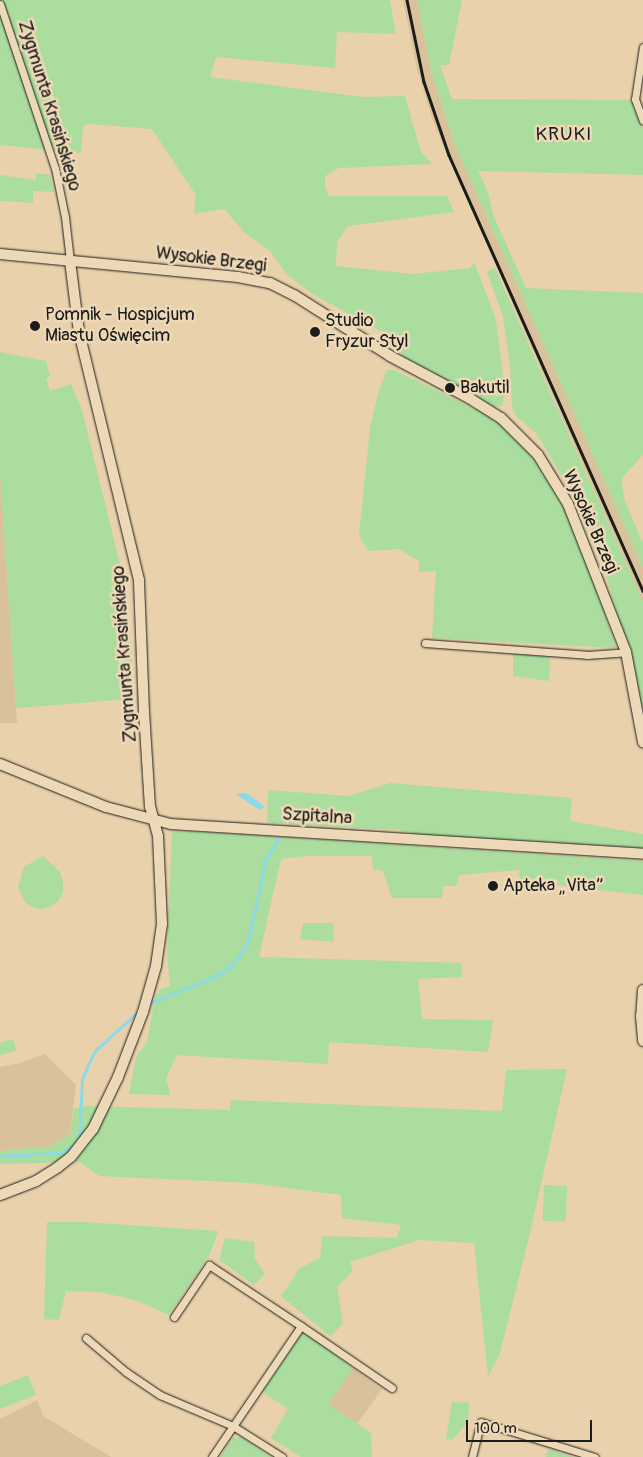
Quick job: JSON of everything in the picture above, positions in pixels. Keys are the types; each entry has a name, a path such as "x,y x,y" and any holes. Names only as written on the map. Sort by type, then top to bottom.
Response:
{"street":[{"name":"Zygmunta Krasińskiego","path":"0,4 55,168 65,217 79,332 139,580 150,807 158,836 162,924 156,966 143,1012 118,1077 93,1129 71,1157 36,1181 0,1194"},
{"path":"643,47 635,99 643,121"},
{"name":"Wysokie Brzegi","path":"0,254 248,278 270,283 390,356 468,398 500,418 538,455 560,488 600,582 626,652 643,742"},
{"path":"425,643 578,654 626,652"},
{"name":"Szpitalna","path":"0,764 106,808 176,824 643,854"},
{"path":"643,990 641,1016 643,1041"},
{"path":"174,1317 209,1264 392,1388"},
{"path":"212,1457 301,1326"},
{"path":"86,1338 126,1372 160,1395 233,1426 282,1457"},
{"path":"472,1457 481,1422 594,1457"}],"shaded area":[{"path":"403,0 417,0 431,70 454,143 643,568 643,602 434,124 417,69"},
{"path":"0,473 16,708 17,723 0,723"},
{"path":"45,1054 76,1085 70,1134 50,1146 0,1151 0,1067 20,1063"},
{"path":"353,1368 382,1389 356,1425 327,1404"},
{"path":"37,1400 43,1416 111,1457 0,1457 0,1419"}],"green space":[{"path":"0,0 390,0 396,34 337,32 335,68 216,57 210,77 363,97 405,96 421,152 432,164 339,168 325,176 325,187 329,196 447,196 454,212 348,226 337,242 336,266 413,274 470,268 474,262 496,320 505,391 502,406 493,407 400,358 403,343 314,295 288,276 270,251 244,232 224,209 194,214 196,195 152,129 89,124 83,126 81,153 0,145"},
{"path":"417,0 462,0 449,65 440,65 452,99 631,100 643,129 643,175 478,171 488,192 493,215 526,288 643,293 643,455 621,479 625,502 643,543 643,568 454,143 431,70"},
{"path":"36,173 50,175 54,192 33,191 33,203 0,201 0,175 36,180"},
{"path":"495,268 643,602 643,720 602,558 588,519 536,433 517,417 512,408 510,366 503,316 487,272"},
{"path":"0,352 46,361 50,376 46,379 50,391 71,384 82,410 124,581 132,655 132,699 16,708 0,473"},
{"path":"387,370 394,370 516,429 565,493 616,648 432,638 436,571 419,572 419,561 399,549 368,551 359,535 370,428 379,390"},
{"path":"513,654 550,655 549,681 513,676"},
{"path":"390,783 572,798 570,821 643,834 643,848 422,835 398,830 267,823 268,790 349,796"},
{"path":"189,831 643,861 643,895 520,881 519,870 459,875 456,886 443,886 442,898 392,898 383,871 373,869 372,856 305,856 281,859 259,957 461,963 462,977 418,979 422,1019 493,1020 488,1052 329,1042 328,1064 177,1055 166,1078 170,1095 129,1094 136,1057 147,1042 155,997 160,989 170,986 167,953 172,832"},
{"path":"43,856 60,872 63,892 58,901 50,907 41,909 32,907 25,902 18,887 24,867"},
{"path":"303,923 333,923 334,942 300,939"},
{"path":"13,1039 16,1051 0,1055 0,1043"},
{"path":"567,1069 530,1233 499,1356 488,1376 474,1243 419,1240 350,1262 353,1271 337,1287 343,1324 330,1336 281,1296 300,1268 320,1258 322,1236 397,1238 401,1225 342,1218 341,1195 250,1183 99,1176 80,1162 0,1164 0,1151 50,1146 70,1134 74,1108 88,1106 230,1110 231,1100 502,1111 506,1070"},
{"path":"544,1185 567,1186 566,1222 543,1221"},
{"path":"47,1222 83,1222 218,1231 210,1254 169,1315 135,1300 99,1292 66,1291 59,1320 44,1319"},
{"path":"225,1238 254,1242 255,1259 265,1274 254,1285 219,1260"},
{"path":"305,1332 353,1368 328,1404 371,1433 372,1457 301,1457 271,1438 288,1409 261,1391 300,1333"},
{"path":"28,1375 36,1395 0,1409 0,1386"},
{"path":"452,1402 469,1403 468,1422 452,1440 446,1439"},
{"path":"242,1437 271,1457 220,1457 233,1438"},
{"path":"548,1449 573,1457 546,1457"}],"water":[{"path":"239,793 248,794 265,807 260,810 237,795"}],"waterway":[{"path":"148,1004 218,975 231,966 241,954 247,943 265,861 278,839"},
{"path":"0,1156 57,1153 69,1149 79,1140 82,1080 88,1065 95,1051 141,1009"}],"railway":[{"path":"407,0 424,82 449,155 643,591"}],"place":[{"name":"Pomnik - Hospicjum Miastu Oświęcim","path":"35,326"},
{"name":"Studio Fryzur Styl","path":"315,332"},
{"name":"Bakutil","path":"450,388"},
{"name":"Apteka „Vita”","path":"493,886"}],"district":[{"name":"KRUKI","path":"564,135"}]}
